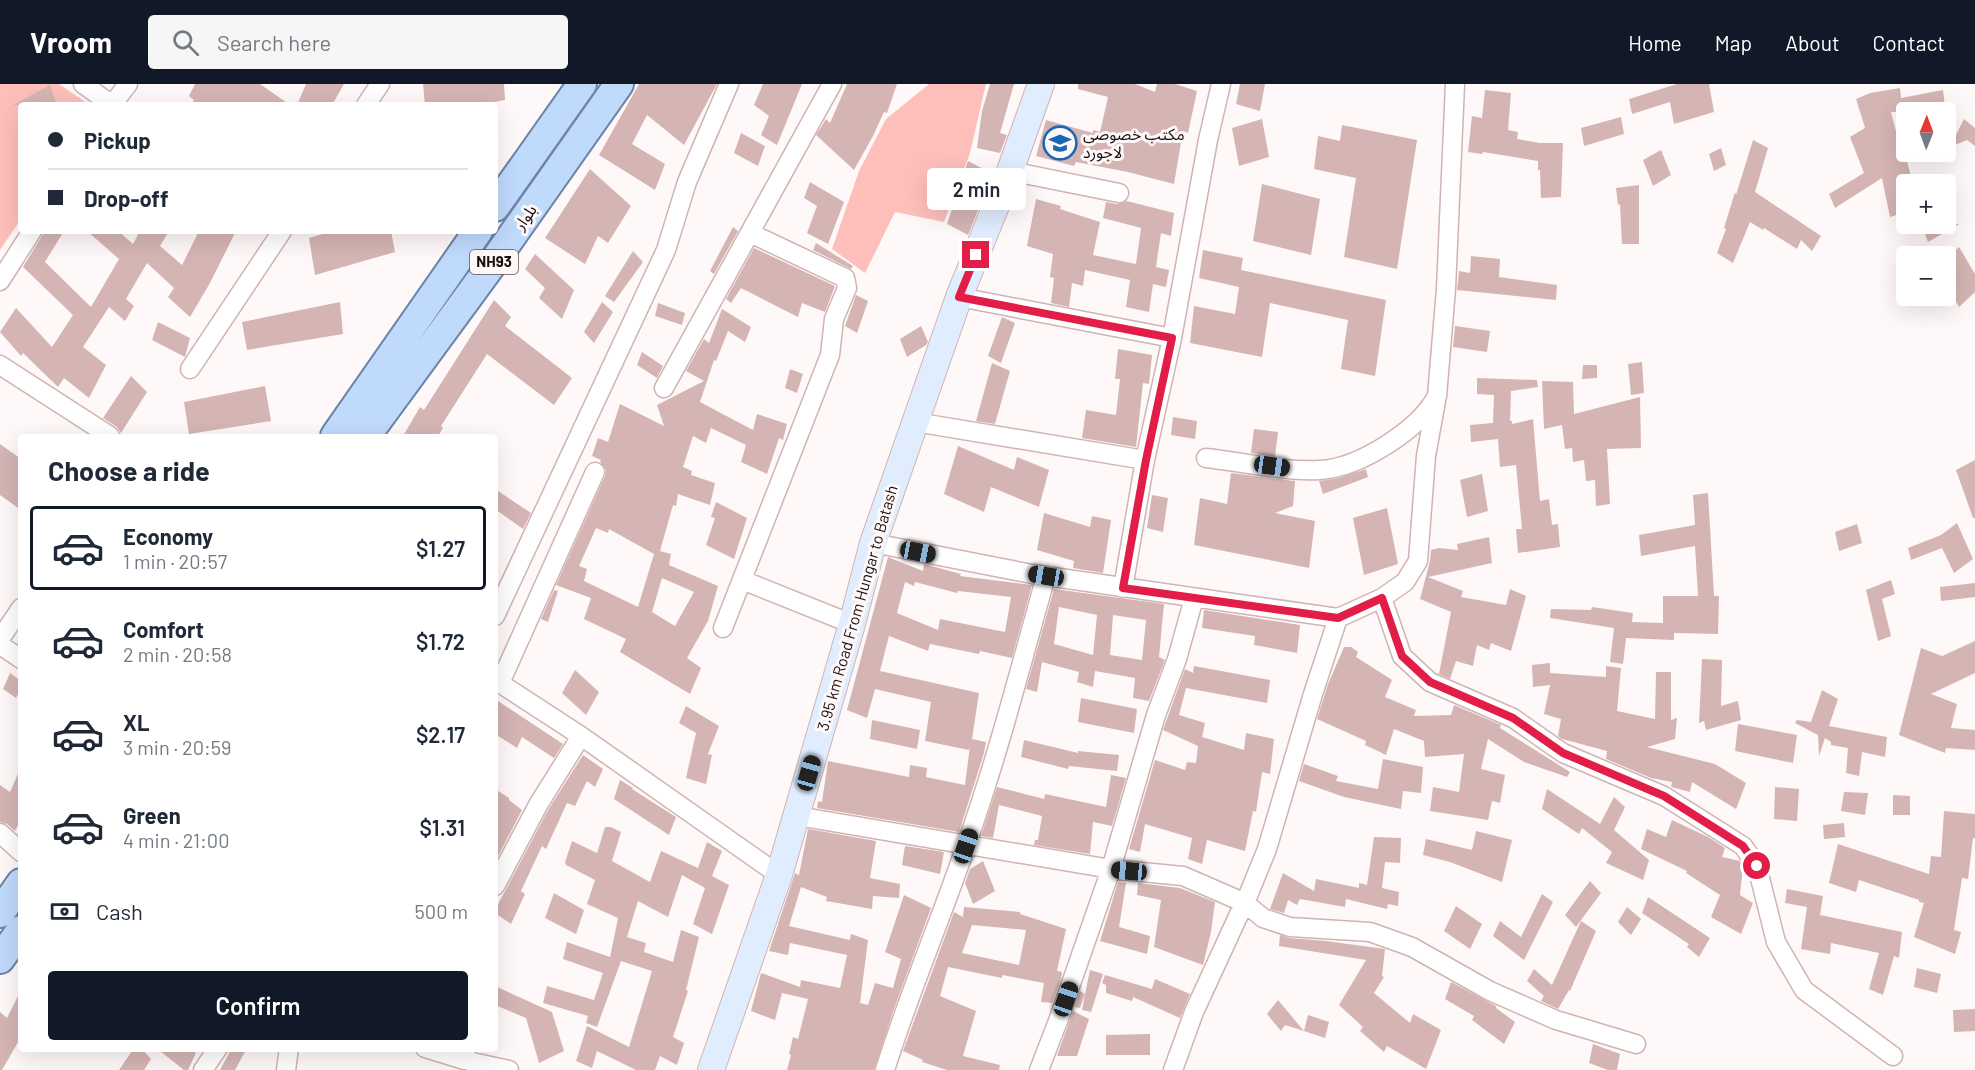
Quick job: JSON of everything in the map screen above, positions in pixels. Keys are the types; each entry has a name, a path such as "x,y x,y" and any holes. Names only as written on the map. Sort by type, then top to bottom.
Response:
{"main road":[{"name":"بلوار","path":"498,203 582,84"},
{"name":"بلوار","path":"367,434 490,267 613,92"},
{"name":"NH93","path":"336,434 476,234"},
{"path":"0,913 18,887"},
{"path":"0,959 18,934"}],"street":[{"path":"83,84 108,102"},
{"path":"114,102 128,84"},
{"path":"368,102 380,84"},
{"path":"582,84 613,92"},
{"path":"498,610 666,250 687,182 729,84"},
{"path":"664,388 832,84"},
{"name":"3.95 km Road From Hungar to Batash","path":"711,1070 779,875 852,624 873,543 959,297 1010,171 1041,84"},
{"path":"1123,588 1208,140 1221,84"},
{"path":"873,543 1046,576 1338,618 1382,598 1405,582 1418,561 1425,456 1437,396 1446,289 1455,84"},
{"path":"1010,171 1119,193"},
{"path":"723,628 830,356 834,319 848,288 845,278 750,233"},
{"path":"0,280 30,234"},
{"path":"190,369 280,234"},
{"path":"959,297 1172,338"},
{"path":"0,365 107,434"},
{"path":"1206,458 1295,470 1323,470 1359,460 1396,439 1430,409 1437,396"},
{"path":"915,422 1146,460"},
{"path":"498,679 595,472"},
{"path":"885,1070 966,846 1013,697 1046,576"},
{"path":"742,580 852,624"},
{"path":"1039,1070 1111,869 1156,715 1177,659 1194,598"},
{"path":"1382,598 1402,656 1430,682 1513,718 1563,753 1664,796 1743,846 1757,866 1776,942 1804,990 1893,1056"},
{"path":"0,639 18,613"},
{"path":"1173,1070 1194,1012 1267,849 1338,618"},
{"path":"0,645 18,657"},
{"path":"498,682 581,736 779,875"},
{"path":"498,880 538,805 581,736"},
{"path":"796,816 1111,869 1183,876 1263,918 1290,927 1370,933 1412,947 1490,991 1556,1020 1636,1044"},
{"path":"0,833 18,849"},
{"path":"203,1070 215,1052"},
{"path":"286,1070 288,1052"},
{"path":"435,1052 471,1066 509,1070"},
{"path":"457,1052 471,1066"}],"shaded area":[{"path":"0,84 59,84 86,102 18,102 18,223 0,250"},
{"path":"929,84 986,84 970,153 944,222 895,212 865,273 832,249 859,171 886,119"}],"building":[{"path":"195,84 260,84 286,102 193,102 194,100 189,96"},
{"path":"306,84 344,84 334,102 298,102"},
{"path":"423,84 504,84 505,100 425,102"},
{"path":"639,84 717,84 684,145 647,115 632,144 665,164 655,190 599,155"},
{"path":"763,84 802,84 777,145 761,135 769,116 754,105"},
{"path":"847,84 897,84 887,113 884,112 854,170 816,135 826,119 830,123"},
{"path":"990,84 1014,84 1000,133 1007,135 1000,153 977,148 982,111"},
{"path":"1078,84 1135,84 1155,92 1157,84 1175,84 1197,91 1188,133 1183,131 1174,184 1128,172 1076,162 1074,166 1036,156 1046,120 1093,133 1093,130 1100,132 1108,97 1078,89"},
{"path":"1240,84 1265,84 1260,111 1236,104"},
{"path":"1677,84 1709,84 1714,112 1674,124 1670,102 1632,114 1629,99"},
{"path":"50,85 56,102 19,102"},
{"path":"1900,88 1901,98 1943,90 1944,102 1896,102 1896,112 1891,112 1896,131 1896,162 1907,162 1910,174 1896,174 1896,215 1890,217 1882,178 1835,208 1829,194 1864,173 1850,137 1865,128 1856,99 1870,93"},
{"path":"1485,90 1511,93 1508,130 1518,132 1517,139 1540,143 1563,143 1561,197 1541,198 1538,161 1483,152 1482,154 1468,152 1472,116 1482,118"},
{"path":"1621,117 1624,134 1584,146 1581,128"},
{"path":"1262,119 1269,157 1239,166 1232,128"},
{"path":"1964,119 1975,128 1975,146 1967,140 1956,145 1956,135"},
{"path":"1342,125 1417,140 1397,269 1344,257 1356,178 1314,169 1318,136 1340,141"},
{"path":"741,133 765,146 758,166 734,153"},
{"path":"1753,140 1768,148 1755,192 1821,236 1812,251 1801,240 1797,249 1750,222 1733,263 1717,253"},
{"path":"1721,148 1726,165 1714,171 1709,154"},
{"path":"1661,150 1671,175 1653,186 1643,160"},
{"path":"968,161 993,174 968,235 947,224"},
{"path":"590,169 631,206 608,243 598,236 585,264 545,238"},
{"path":"810,182 844,202 828,244 807,233 817,206 804,198"},
{"path":"1262,184 1320,199 1311,255 1253,241"},
{"path":"1639,185 1639,244 1622,244 1620,204 1618,205 1616,188"},
{"path":"1036,199 1061,206 1060,209 1100,222 1093,255 1136,264 1141,228 1103,218 1106,202 1117,204 1127,201 1174,213 1171,236 1161,233 1156,267 1169,270 1166,287 1153,284 1149,312 1126,307 1130,280 1085,270 1083,286 1072,283 1069,307 1051,303 1054,278 1050,277 1053,254 1027,246"},
{"path":"733,227 738,231 714,274 710,271"},
{"path":"43,234 62,234 45,262 91,307 119,259 90,234 121,234 133,244 138,234 167,234 160,246 182,265 198,234 234,234 190,317 168,297 174,288 147,263 126,299 134,306 125,321 109,307 83,347 106,365 89,398 64,378 58,387 23,353 21,356 0,332 16,308 52,347 73,315 23,267"},
{"path":"323,234 392,234 395,252 315,275 309,238"},
{"path":"1925,234 1942,234 1928,242"},
{"path":"816,243 853,266 851,269 813,250"},
{"path":"1959,247 1975,274 1975,292 1959,307 1956,302 1956,250"},
{"path":"754,248 835,286 825,312 802,303 798,317 741,288 731,303 726,299"},
{"path":"1203,250 1243,258 1241,270 1386,300 1375,376 1341,369 1348,320 1270,303 1262,357 1190,343 1194,306 1235,314 1239,287 1199,278"},
{"path":"633,251 643,262 614,302 605,296"},
{"path":"535,254 574,290 562,319 539,298 545,288 525,269"},
{"path":"1471,256 1500,259 1499,277 1557,285 1556,300 1457,290 1459,271 1470,273"},
{"path":"856,295 868,301 857,333 845,326"},
{"path":"494,300 511,317 505,326 572,378 554,405 487,354 441,426 443,428 439,434 404,434 420,407 424,410"},
{"path":"340,302 343,334 247,350 242,322"},
{"path":"602,302 613,312 594,343 584,332"},
{"path":"658,303 685,313 682,325 655,316"},
{"path":"722,309 751,327 745,342 728,331 716,361 714,360 700,402 753,430 757,414 787,424 783,440 779,438 767,474 741,462 746,445 711,428 706,443 693,436 683,467 692,471 691,475 715,483 710,505 678,494 660,551 671,554 669,565 718,586 708,621 687,658 701,668 690,694 620,652 626,639 584,619 591,598 556,585 605,476 606,470 601,460 592,456 598,438 608,442 620,404 664,426 657,405 704,381 686,371 704,339 709,343","holes":["596,528 608,533 609,529 654,554 638,607 584,581 587,569 579,566","662,578 694,592 675,626 652,612"]},
{"path":"1002,317 1015,323 1001,363 988,356"},
{"path":"158,322 190,338 185,357 152,340"},
{"path":"921,326 928,342 907,357 900,339"},
{"path":"1455,326 1490,331 1487,352 1453,347"},
{"path":"1118,349 1152,355 1149,384 1143,383 1136,447 1082,438 1086,410 1116,415 1120,379 1115,379"},
{"path":"642,352 663,366 657,378 637,365"},
{"path":"1642,362 1644,393 1631,395 1628,364"},
{"path":"992,363 1010,371 995,424 976,421"},
{"path":"1583,365 1597,365 1597,378 1582,379"},
{"path":"790,369 803,374 797,393 785,388"},
{"path":"131,376 147,392 121,433 117,427 103,418"},
{"path":"1477,378 1537,380 1538,387 1511,391 1510,421 1512,424 1533,419 1540,501 1549,499 1552,525 1558,524 1560,547 1518,553 1516,529 1522,529 1516,465 1500,467 1498,439 1471,442 1470,425 1493,423 1494,395 1477,394"},
{"path":"1542,381 1573,382 1574,414 1640,397 1641,448 1607,449 1610,504 1596,506 1595,480 1586,481 1584,460 1573,462 1572,448 1565,449 1562,425 1544,429"},
{"path":"265,386 271,421 189,434 184,402"},
{"path":"1173,417 1197,421 1195,439 1171,435"},
{"path":"1254,429 1278,432 1275,457 1251,453"},
{"path":"0,444 18,457 18,508 0,495"},
{"path":"958,446 1014,470 1017,457 1049,470 1039,507 991,487 984,512 944,494"},
{"path":"1975,460 1975,518 1973,518 1956,470"},
{"path":"1366,469 1368,477 1323,494 1319,481 1339,478"},
{"path":"1231,473 1295,481 1293,506 1275,513 1315,521 1309,568 1194,545 1200,498 1227,504"},
{"path":"1482,474 1488,511 1467,517 1460,480"},
{"path":"498,491 531,513 523,529 498,511"},
{"path":"1708,493 1714,596 1719,596 1718,634 1674,633 1674,640 1626,638 1623,664 1610,662 1614,628 1550,618 1551,609 1591,610 1592,607 1633,613 1632,622 1663,623 1663,596 1698,596 1695,546 1641,556 1639,535 1695,525 1693,495"},
{"path":"1152,495 1168,498 1163,532 1147,528"},
{"path":"716,502 747,518 734,559 706,545 715,518 711,517"},
{"path":"1387,508 1398,564 1364,575 1353,518"},
{"path":"1044,513 1090,527 1092,516 1111,520 1103,573 1073,568 1074,561 1037,550"},
{"path":"1957,523 1973,559 1954,573 1942,548 1911,560 1908,548 1941,535"},
{"path":"1857,524 1862,543 1839,551 1835,532"},
{"path":"1489,537 1492,563 1428,577 1463,591 1461,597 1506,605 1510,589 1526,596 1511,651 1491,643 1489,650 1477,645 1473,666 1456,661 1450,679 1439,674 1451,612 1420,599 1431,550 1439,548 1458,550 1457,544"},
{"path":"888,557 923,571 924,564 961,574 960,576 1032,585 1012,658 930,644 928,651 889,636 880,671 979,693 972,739 986,742 959,832 817,808 818,801 822,802 828,761 909,777 910,765 927,768 926,777 965,785 970,746 969,750 925,741 931,702 875,689 867,718 847,710","holes":["905,582 914,586 915,582 957,593 958,591 1011,597 1005,632 940,619 938,630 897,613"]},
{"path":"1891,580 1895,594 1882,599 1891,636 1878,641 1866,590"},
{"path":"1975,583 1975,597 1941,601 1940,587"},
{"path":"1054,589 1164,604 1159,657 1165,660 1149,701 1133,698 1135,678 1095,671 1093,687 1077,682 1079,672 1042,662 1037,692 1026,689","holes":["1059,607 1097,615 1093,655 1054,644","1113,615 1146,620 1142,660 1110,655"]},
{"path":"554,590 558,591 548,622 541,619"},
{"path":"1204,610 1300,625 1297,653 1254,645 1255,636 1202,628"},
{"path":"1975,641 1975,673 1931,694 1957,704 1951,728 1975,730 1975,750 1946,748 1945,753 1899,735 1921,648 1942,656"},
{"path":"1344,647 1351,647 1358,652 1356,657 1392,680 1385,697 1416,710 1414,716 1451,715 1454,705 1501,725 1500,728 1570,772 1567,777 1524,762 1488,739 1481,769 1505,775 1500,803 1492,801 1488,820 1430,811 1433,787 1459,792 1464,754 1425,757 1424,741 1394,729 1386,755 1365,745 1366,741 1317,719 1328,684"},
{"path":"1702,659 1722,660 1721,706 1738,701 1741,720 1706,730 1704,721 1699,723"},
{"path":"1550,663 1550,673 1606,677 1606,666 1621,668 1617,711 1655,719 1656,672 1671,672 1671,720 1677,718 1675,739 1647,747 1715,764 1746,783 1736,809 1692,782 1690,792 1671,787 1672,782 1651,778 1606,759 1607,751 1558,736 1561,719 1544,714 1550,685 1533,687 1532,665"},
{"path":"1194,666 1270,680 1267,703 1186,688 1179,715 1205,723 1202,737 1244,750 1246,733 1274,739 1270,774 1262,772 1256,812 1253,811 1245,851 1207,840 1202,864 1188,859 1192,838 1145,824 1140,852 1129,849 1155,760 1185,770 1187,762 1196,763 1198,746 1163,730 1185,669 1193,673"},
{"path":"575,670 599,692 586,715 562,693"},
{"path":"10,673 18,679 16,698 3,689"},
{"path":"1822,690 1838,699 1829,726 1887,737 1885,757 1862,752 1859,776 1846,773 1848,748 1831,745 1831,742 1825,738 1819,756 1818,735 1795,723 1797,720 1811,722"},
{"path":"1081,698 1137,709 1134,733 1078,722"},
{"path":"498,701 563,744 554,758 522,737 517,748 498,736"},
{"path":"686,706 719,726 708,754 712,755 706,784 686,778 696,733 679,723"},
{"path":"872,720 920,730 917,749 870,739"},
{"path":"1738,724 1797,735 1793,763 1735,751"},
{"path":"1024,740 1078,753 1078,751 1119,755 1117,771 1069,766 1068,769 1021,757"},
{"path":"583,755 603,769 595,787 587,781 575,806 567,803 546,849 542,846 521,891 525,894 511,924 498,915 498,904 548,810"},
{"path":"1383,759 1423,767 1421,793 1403,791 1401,809 1344,797 1299,781 1304,764 1338,776 1336,781 1378,789"},
{"path":"18,774 18,825 15,831 7,824 0,822 0,785 10,792"},
{"path":"1111,775 1126,778 1112,826 1093,822 1090,854 1034,845 1035,840 1038,840 1042,816 999,805 993,838 981,836 997,787 1044,799 1045,794 1106,807"},
{"path":"620,780 676,817 669,835 614,799"},
{"path":"1775,787 1799,789 1797,821 1774,819"},
{"path":"1547,789 1600,824 1614,797 1625,807 1614,830 1649,860 1643,880 1606,863 1612,852 1582,828 1579,834 1542,809"},
{"path":"498,791 522,810 498,856"},
{"path":"1844,792 1868,793 1865,815 1841,811"},
{"path":"1893,795 1910,796 1910,815 1893,815"},
{"path":"1944,811 1975,814 1975,838 1973,838 1968,879 1962,878 1954,930 1961,932 1955,954 1914,937 1924,903 1919,900 1859,880 1856,892 1829,883 1838,844 1929,874 1931,856 1941,857"},
{"path":"1672,820 1725,848 1722,857 1740,861 1743,866 1740,895 1753,903 1741,934 1711,917 1720,895 1686,873 1687,871 1641,849 1647,829 1666,837"},
{"path":"1844,823 1845,837 1824,839 1823,825"},
{"path":"605,827 621,832 612,861 650,882 661,851 698,868 707,842 722,851 712,876 729,885 712,934 693,924 705,888 682,875 668,917 638,901 627,937 646,943 644,952 673,962 681,930 699,937 686,990 688,991 673,1037 684,1043 677,1065 660,1056 655,1070 636,1070 597,1051 592,1068 576,1061 587,1026 629,1047 652,971 621,961 597,1027 586,1023 588,1016 543,1003 547,986 594,1000 603,973 563,959 567,942 610,957 618,918 587,904 595,880 566,865 565,862 572,841 597,853"},
{"path":"808,829 876,841 870,878 900,884 899,898 873,896 872,909 826,901 827,897 801,887 789,926 850,940 851,934 868,940 860,1003 868,1005 875,983 893,988 901,959 885,952 904,895 931,908 874,1070 787,1070 793,1037 798,1039 808,999 782,993 775,1020 751,1011 761,973 800,987 801,980 840,988 847,955 790,943 788,955 769,951 795,873 799,875"},
{"path":"1476,831 1512,840 1502,882 1450,862 1423,855 1426,839 1472,850"},
{"path":"1374,837 1401,838 1400,863 1385,862 1382,888 1399,892 1398,906 1388,904 1387,909 1346,899 1345,907 1300,899 1297,905 1288,900 1284,913 1270,909 1283,873 1314,891 1316,879 1359,888 1359,883 1367,885"},
{"path":"905,846 944,852 940,874 902,865"},
{"path":"983,861 995,891 973,904 965,883 970,869"},
{"path":"1590,881 1601,893 1576,927 1565,915"},
{"path":"1118,882 1126,883 1119,927 1150,936 1147,954 1100,941"},
{"path":"1138,883 1180,888 1215,902 1203,965 1154,947 1161,900 1137,895"},
{"path":"1787,889 1823,896 1820,915 1902,932 1899,958 1894,956 1883,995 1869,989 1879,953 1831,943 1830,954 1801,949 1807,907 1785,903"},
{"path":"554,893 584,910 576,934 545,918"},
{"path":"1542,894 1553,902 1524,960 1493,936 1500,921 1521,937"},
{"path":"1648,897 1710,938 1699,957 1687,947 1689,944 1642,913"},
{"path":"1456,906 1482,924 1470,949 1444,931"},
{"path":"964,907 1020,912 1020,914 1066,929 1057,971 1062,972 1061,979 1052,1003 1041,1002 1044,983 1002,975 1002,978 948,967 940,996 976,1011 963,1056 1000,1065 999,1070 947,1070 922,1062 923,1060 903,1051 954,912 963,917","holes":["972,925 1026,930 1019,965 962,953"]},
{"path":"1627,907 1641,919 1631,935 1618,922"},
{"path":"1581,921 1596,931 1570,991 1558,1009 1541,1001 1544,996 1527,981 1534,969 1552,985"},
{"path":"1280,935 1385,949 1382,976 1384,977 1374,993 1410,1023 1413,1014 1441,1030 1426,1069 1387,1046 1384,1052 1360,1031 1363,1027 1339,1005 1366,960 1279,946"},
{"path":"1917,968 1941,974 1937,993 1914,987"},
{"path":"1090,970 1103,974 1091,1012 1082,1010"},
{"path":"1105,975 1152,989 1155,979 1190,994 1180,1018 1133,997 1132,1001 1106,993 1106,985 1102,983"},
{"path":"1451,982 1496,1006 1515,1022 1504,1044 1472,1020 1474,1016 1445,999"},
{"path":"498,987 552,1012 564,1051 539,1063 526,1018 498,1006"},
{"path":"1080,991 1085,994 1080,1008 1075,1007"},
{"path":"18,996 18,1042 0,1070 0,1012 7,1018"},
{"path":"1278,1000 1304,1031 1285,1025 1281,1031 1267,1014"},
{"path":"1975,1009 1975,1031 1954,1032 1953,1010"},
{"path":"1073,1011 1089,1019 1077,1056 1057,1056"},
{"path":"1308,1015 1329,1022 1325,1038 1304,1031"},
{"path":"1150,1034 1150,1055 1106,1055 1106,1035"},
{"path":"1593,1044 1620,1054 1617,1070 1608,1070 1589,1063"},
{"path":"131,1052 145,1052 151,1059 144,1070 119,1070"},
{"path":"161,1052 196,1053 188,1070 184,1070"},
{"path":"230,1052 245,1052 235,1070 220,1070"}],"place":[{"name":"مکتب خصوصی لاجورد","path":"1060,143"}],"route":[{"path":"976,255 959,297 1172,338 1146,460 1123,588 1338,618 1382,598 1402,656 1430,682 1513,718 1563,753 1664,796 1743,846 1757,866"}]}
